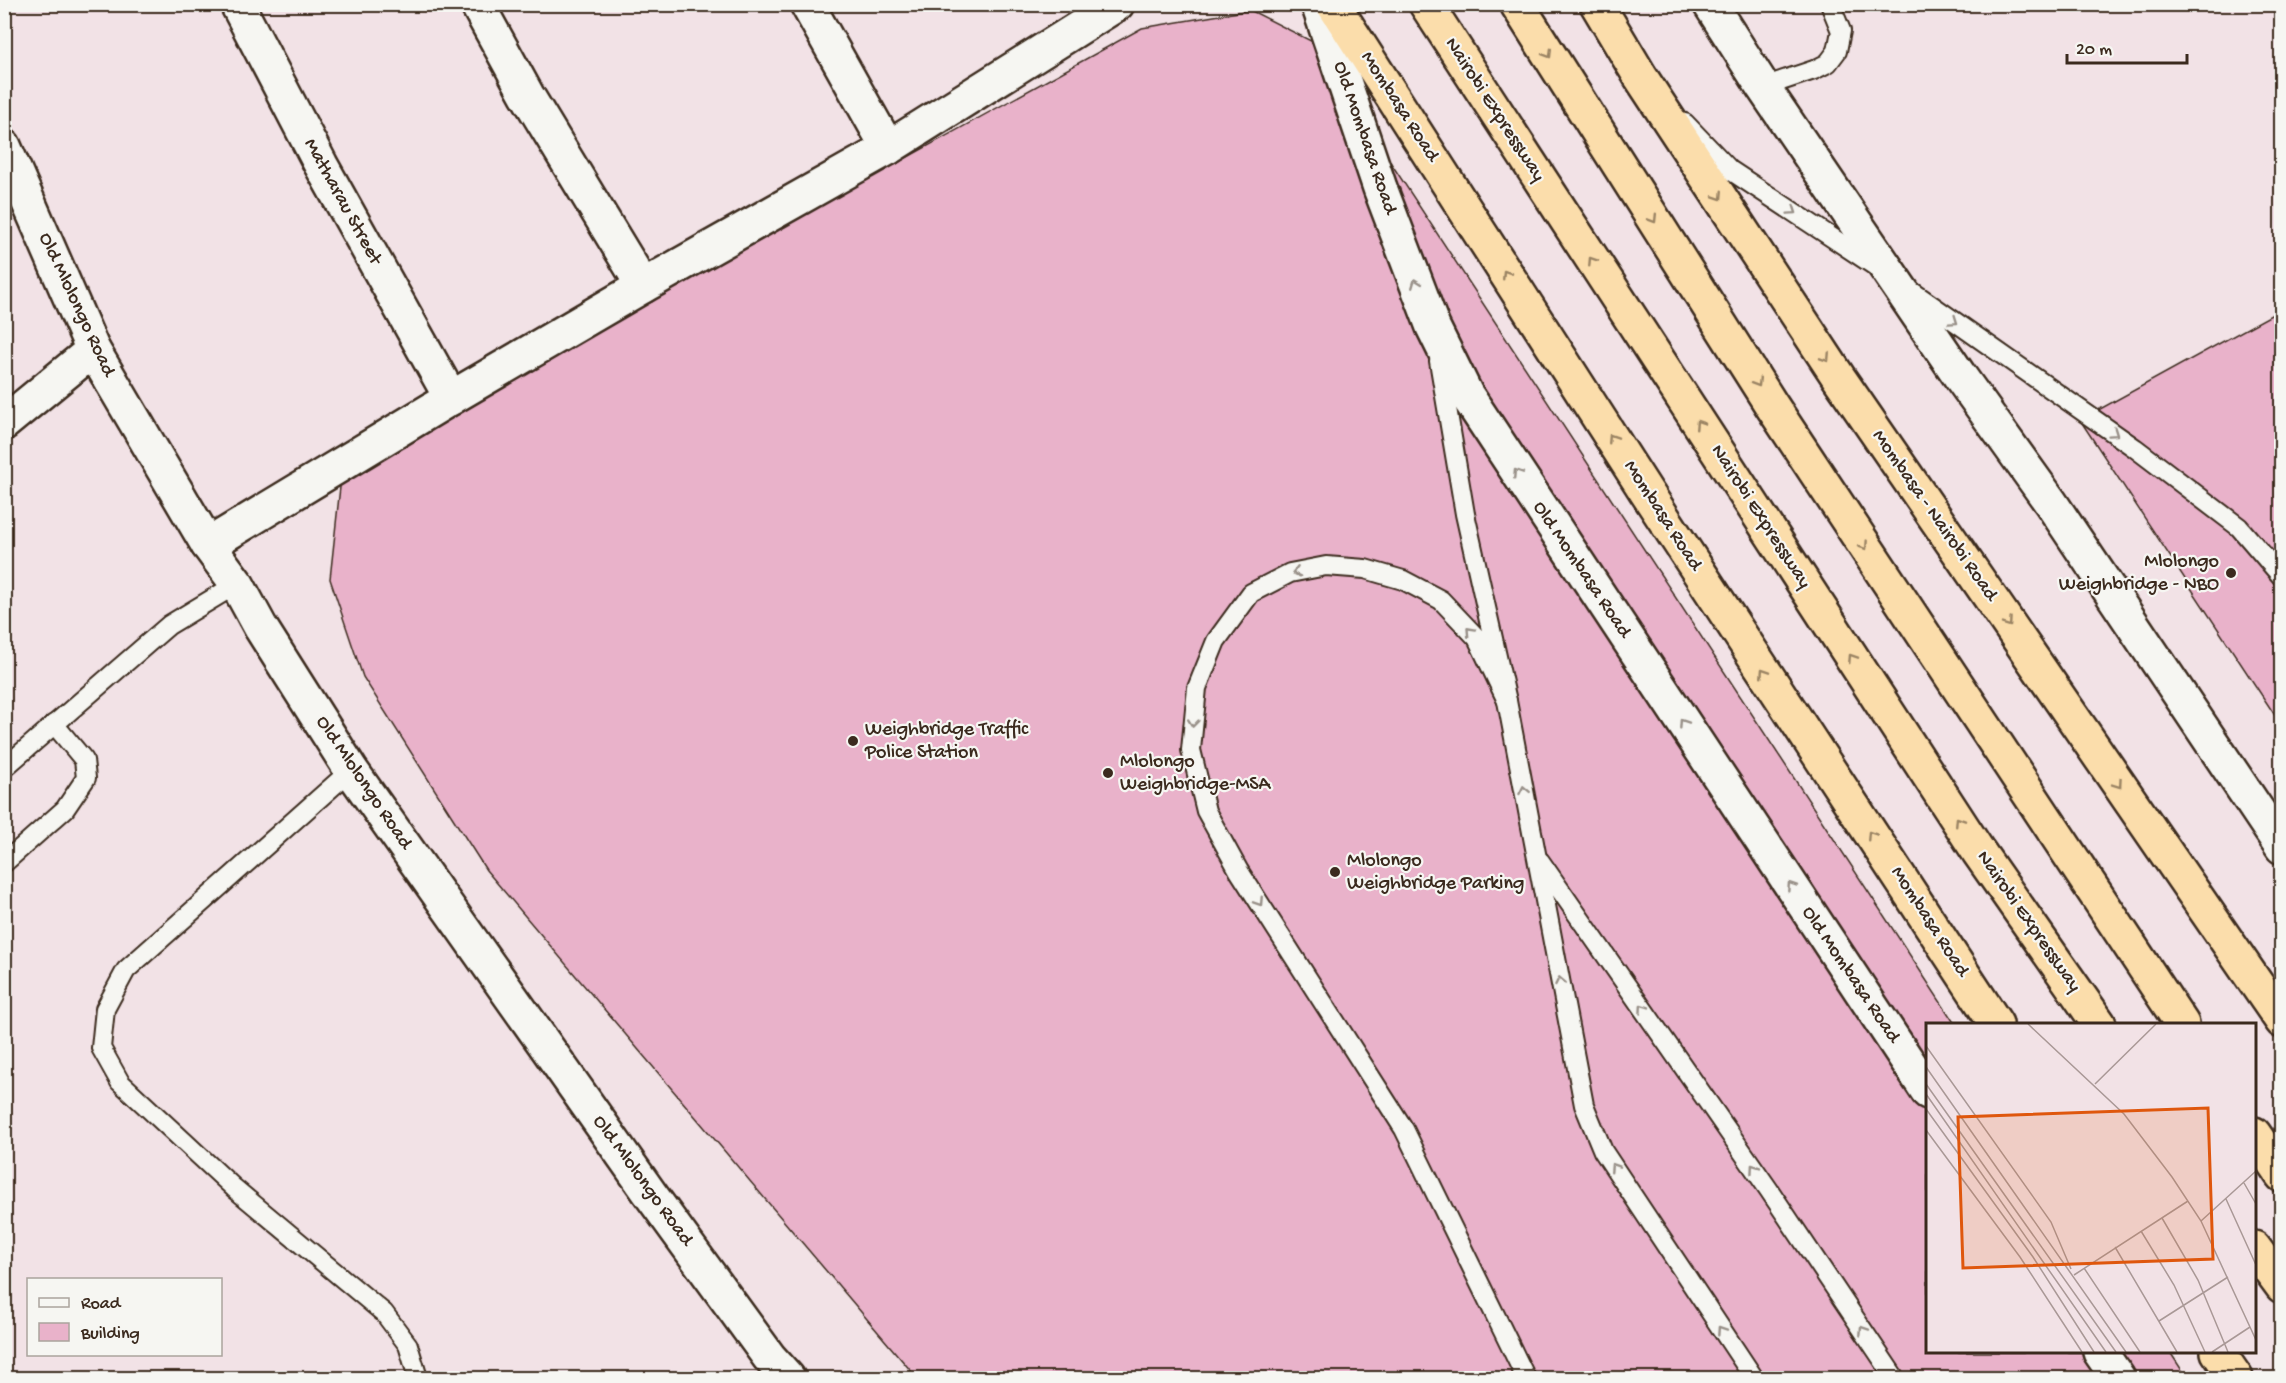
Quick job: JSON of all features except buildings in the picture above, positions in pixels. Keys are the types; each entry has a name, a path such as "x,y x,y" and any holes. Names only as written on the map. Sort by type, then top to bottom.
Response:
{"highway":[{"name":"Mombasa Road","path":"1333,4 1640,483 1995,1023"},
{"name":"Nairobi Expressway","path":"1426,4 1978,851 2098,1023"},
{"path":"1517,4 1772,406 2181,1023"},
{"name":"Mombasa - Nairobi Road","path":"1598,4 1640,76 1839,378 2282,1021"},
{"path":"2256,1137 2282,1175"},
{"path":"2256,1251 2282,1286"},
{"path":"2219,1353 2236,1378"}],"street":[{"name":"Matharau Street","path":"237,4 321,165 451,398"},
{"path":"477,4 527,95 643,286"},
{"path":"807,4 888,148"},
{"path":"208,545 451,398 643,286 888,148 1117,4"},
{"name":"Old Mombasa Road","path":"1318,4 1380,188 1433,327 1466,394 1926,1089"},
{"path":"1710,4 1763,87 1959,375 2051,503 2282,847"},
{"name":"Old Mlolongo Road","path":"4,146 93,350 208,545 237,584 261,628 351,770 651,1195 769,1357 788,1378"},
{"path":"4,423 93,350"},
{"path":"2101,1353 2118,1378"}],"lane":[{"path":"1763,87 1815,70 1828,63 1837,51 1841,31 1830,4"},
{"path":"1640,76 1731,170 1895,279 2135,448 2239,527 2282,556"},
{"path":"1433,327 1466,514 1507,701 1584,1105 1603,1151 1754,1378"},
{"path":"2239,527 2282,577"},
{"path":"1507,701 1477,638 1441,600 1403,580 1365,569 1326,566 1290,573 1280,578 1251,593 1237,612 1216,641 1197,688 1191,750 1206,811 1239,871 1404,1129 1526,1378"},
{"path":"4,768 169,625 237,584"},
{"path":"4,863 65,809 86,778 84,760 54,724"},
{"path":"351,770 126,970 105,1009 101,1048 120,1082 234,1188 384,1313 408,1345 418,1378"},
{"path":"1536,856 1769,1190 1896,1378"}],"place":[{"name":"Mlolongo Weighbridge - NBO","path":"2231,573"},
{"name":"Weighbridge Traffic Police Station","path":"853,741"},
{"name":"Mlolongo Weighbridge-MSA","path":"1108,773"},
{"name":"Mlolongo Weighbridge Parking","path":"1335,872"}]}
